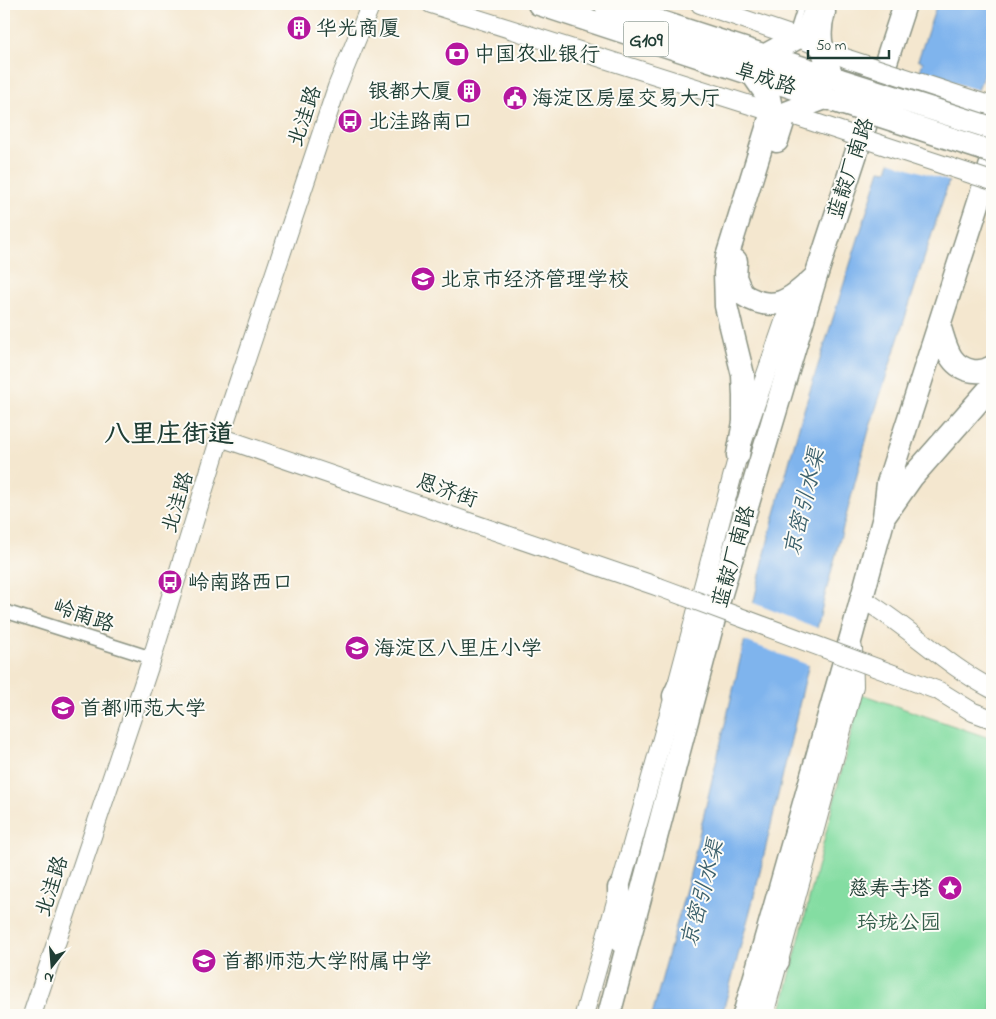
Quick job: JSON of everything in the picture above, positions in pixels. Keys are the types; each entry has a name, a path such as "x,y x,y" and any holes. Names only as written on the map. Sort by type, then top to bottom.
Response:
{"highway":[{"name":"阜成路","path":"539,4 758,65 836,83 992,128"},
{"name":"阜成路","path":"605,4 758,65"},
{"path":"816,276 792,299 776,304 763,304 742,294 735,277 736,260 779,113 770,98 758,65 806,33 818,4"},
{"path":"738,455 744,422 743,375 726,306 725,273 728,258 779,113 836,83 821,49 820,25 826,4"},
{"name":"蓝靛厂南路","path":"609,1015 720,600 816,276 872,100 905,4"},
{"name":"阜成路","path":"836,83 992,152"},
{"path":"752,1011 884,517 888,483 992,160"},
{"path":"939,325 950,359 957,365 980,372 992,367"},
{"path":"884,517 912,477 992,386"},
{"path":"674,696 720,600"},
{"path":"619,888 622,967"},
{"path":"752,1011 778,961"}],"street":[{"name":"北洼路","path":"32,1015 152,658 220,437 337,87 371,4"},
{"path":"431,4 825,126 992,181"},
{"path":"700,4 798,37 821,49"},
{"path":"836,83 992,106"},
{"name":"蓝靛厂南路","path":"584,1015 674,696 738,455 792,299"},
{"name":"恩济街","path":"220,437 659,587 939,691"},
{"path":"861,598 881,610 958,668 992,689"},
{"name":"岭南路","path":"4,611 152,658"},
{"path":"778,961 854,686 852,634"},
{"path":"939,691 992,707"},
{"path":"939,691 974,712 992,719"}],"lane":[{"path":"798,37 794,30 802,4"}],"green space":[{"name":"玲珑公园","path":"861,694 992,739 992,1015 780,1015"}],"water":[{"name":"京密引水渠","path":"937,4 992,4 992,47 869,430 824,599 756,889 722,1015 652,1015 689,878 771,528 802,416 880,170 887,171 923,62 918,60"}],"pier":[{"path":"917,71 981,91 951,182 888,161"},
{"path":"751,602 820,629 811,666 742,640"}],"place":[{"name":"华光商厦","path":"299,28"},
{"name":"中国农业银行","path":"457,54"},
{"name":"银都大厦","path":"469,91"},
{"name":"海淀区房屋交易大厅","path":"515,98"},
{"name":"北洼路南口","path":"350,121"},
{"name":"北京市经济管理学校","path":"423,279"},
{"name":"岭南路西口","path":"170,582"},
{"name":"海淀区八里庄小学","path":"357,648"},
{"name":"首都师范大学","path":"63,708"},
{"name":"慈寿寺塔","path":"950,888"},
{"name":"首都师范大学附属中学","path":"204,961"}],"district":[{"name":"八里庄街道","path":"169,433"}]}
